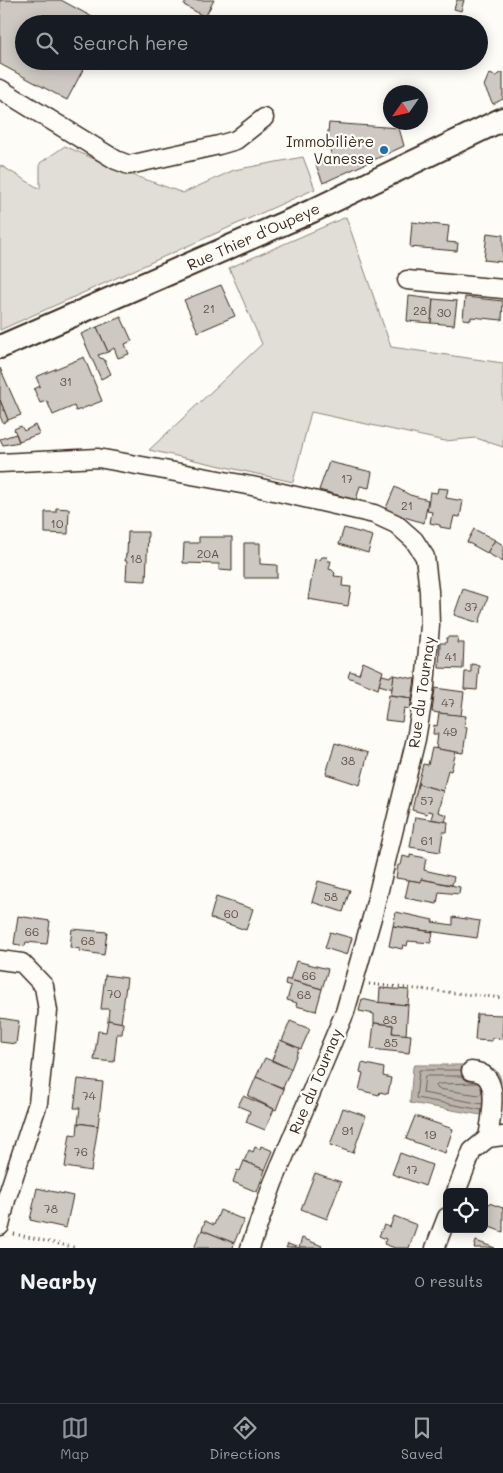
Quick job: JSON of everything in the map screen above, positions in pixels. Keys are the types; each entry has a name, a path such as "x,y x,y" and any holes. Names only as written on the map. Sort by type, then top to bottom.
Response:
{"main road":[{"name":"Rue Thier d'Oupeye","path":"0,347 312,211 503,120"}],"street":[{"path":"0,89 116,160 129,166 236,140 264,118"},
{"path":"407,280 503,289"},
{"name":"Rue du Tournay","path":"0,462 98,458 252,486 374,514 396,524 414,540 425,557 429,590 430,625 424,686 416,739 373,914 345,1012 272,1183 250,1248"},
{"path":"0,960 22,963 44,986 48,1011 38,1103 6,1200 5,1229"},
{"path":"458,1188 472,1151 496,1137 493,1083 488,1076 480,1071 471,1071"},
{"path":"435,1248 443,1227"}],"path":[{"path":"354,981 503,998"},
{"path":"5,1229 77,1248"}],"shaded area":[{"path":"65,146 119,170 183,193 234,170 303,157 315,189 0,330 0,165 40,189 40,163"},
{"path":"346,217 391,347 503,363 503,447 476,438 445,441 311,412 293,482 149,450 262,344 229,268"}],"water":[{"path":"415,1065 486,1065 494,1069 501,1081 499,1118 410,1103 413,1067"}],"building":[{"path":"0,0 61,0 88,15 15,15 15,70 83,70 67,100 0,64"},
{"path":"187,0 214,0 206,15 202,15 184,5"},
{"path":"457,0 464,0 461,11 454,9"},
{"path":"503,72 503,99 493,104 484,86 489,74 496,76"},
{"path":"329,123 383,127 383,130 400,130 404,146 323,183 316,165 333,160 327,140"},
{"path":"412,222 449,226 447,242 458,243 457,251 410,247"},
{"path":"487,233 503,235 503,262 484,260"},
{"path":"221,285 235,316 198,332 184,300"},
{"path":"409,296 433,299 431,323 407,321"},
{"path":"465,297 503,301 502,320 471,317 471,320 463,319"},
{"path":"433,299 457,301 454,325 431,323"},
{"path":"121,317 132,341 125,344 129,354 118,358 114,348 108,352 97,327"},
{"path":"97,327 108,352 98,355 104,359 111,374 101,379 81,334"},
{"path":"84,357 102,401 76,411 74,406 53,415 47,401 40,403 34,389 40,386 36,377"},
{"path":"0,368 21,415 8,420 0,400"},
{"path":"0,400 8,420 3,423 0,416"},
{"path":"35,425 39,434 19,441 14,429 21,426 24,431"},
{"path":"16,434 19,442 3,445 0,439"},
{"path":"329,462 372,472 369,488 360,486 356,500 319,490"},
{"path":"395,487 410,495 428,500 424,523 400,517 385,510"},
{"path":"438,488 448,489 446,498 463,501 460,517 454,516 451,529 430,523 432,512 427,511 430,492 437,493"},
{"path":"56,508 69,509 68,534 45,533 45,512 56,512"},
{"path":"344,528 373,536 368,553 339,544"},
{"path":"474,529 495,540 487,553 467,542"},
{"path":"128,532 148,532 146,581 126,580 127,561 125,561"},
{"path":"199,537 232,537 232,571 219,570 219,564 183,563 184,543 199,543"},
{"path":"495,540 503,545 503,562 487,553"},
{"path":"244,543 260,543 260,564 277,565 277,578 244,578"},
{"path":"322,557 327,557 328,561 331,561 329,569 335,573 334,576 343,577 342,586 351,587 348,606 308,599 315,559 320,560"},
{"path":"463,589 488,597 479,623 454,615"},
{"path":"447,637 458,637 457,643 464,643 463,669 439,668 440,643 446,643"},
{"path":"363,662 383,671 378,689 348,677 350,671 359,674"},
{"path":"471,664 479,665 477,690 464,689 465,672 471,672"},
{"path":"382,675 390,677 394,675 393,689 379,685"},
{"path":"394,675 415,679 412,698 391,695"},
{"path":"435,688 464,692 461,716 432,712"},
{"path":"389,695 412,698 410,709 404,708 402,722 385,720"},
{"path":"439,713 466,716 464,727 467,728 463,753 436,749 438,734 433,734 434,725 437,726"},
{"path":"335,743 368,753 360,785 326,774"},
{"path":"432,748 456,752 451,771 448,770 443,791 418,784 423,764 428,765"},
{"path":"418,784 443,791 438,812 447,815 445,822 431,819 433,812 428,811 427,814 412,810"},
{"path":"415,817 448,822 447,832 443,832 440,852 410,847"},
{"path":"410,855 426,858 424,870 454,877 452,885 421,879 421,882 396,878 398,865 401,865 403,856 410,858"},
{"path":"421,879 460,887 459,894 439,892 437,904 405,898 409,880 421,882"},
{"path":"318,881 350,890 343,912 312,902"},
{"path":"216,897 253,909 246,930 210,918"},
{"path":"396,912 433,920 432,922 453,925 453,917 480,921 477,938 393,926"},
{"path":"18,916 50,921 47,944 26,942 25,946 14,944"},
{"path":"393,926 433,932 431,943 408,941 407,946 403,945 402,949 389,946"},
{"path":"72,929 107,932 104,955 79,951 80,949 70,947"},
{"path":"330,932 352,938 347,955 325,948"},
{"path":"296,961 328,969 322,989 290,980"},
{"path":"105,975 127,978 121,1023 108,1020 109,1009 101,1009"},
{"path":"286,979 322,989 316,1011 296,1006 297,1003 287,1000 291,986 285,984"},
{"path":"380,988 409,990 408,1005 379,1003"},
{"path":"362,999 408,1005 406,1035 392,1033 393,1025 374,1023 374,1014 359,1011"},
{"path":"477,1014 503,1015 502,1039 492,1038 492,1041 475,1040"},
{"path":"0,1018 19,1021 16,1044 0,1042"},
{"path":"108,1020 123,1023 122,1034 117,1034 114,1062 94,1060 98,1031 106,1032"},
{"path":"290,1021 310,1029 301,1049 282,1041"},
{"path":"374,1023 393,1025 392,1033 411,1035 409,1053 371,1049"},
{"path":"280,1040 299,1048 291,1069 272,1060"},
{"path":"265,1058 291,1069 283,1088 256,1077"},
{"path":"362,1063 384,1068 383,1076 391,1078 388,1094 380,1092 379,1095 359,1090 363,1073 360,1072"},
{"path":"256,1077 284,1089 276,1110 248,1096"},
{"path":"78,1079 103,1082 98,1126 78,1123 80,1108 74,1108"},
{"path":"243,1096 274,1109 265,1130 246,1122 250,1111 238,1106"},
{"path":"343,1108 366,1116 353,1153 330,1145"},
{"path":"415,1116 453,1129 445,1153 406,1139"},
{"path":"78,1123 98,1126 91,1171 65,1167 70,1134 77,1135"},
{"path":"261,1146 273,1151 265,1170 244,1161 249,1150 253,1152 255,1147 260,1149"},
{"path":"400,1153 432,1165 425,1186 392,1174"},
{"path":"244,1161 265,1170 257,1192 233,1182 237,1170 240,1171"},
{"path":"315,1173 341,1182 327,1219 301,1209"},
{"path":"37,1188 73,1196 66,1228 30,1220"},
{"path":"489,1203 503,1208 503,1232 488,1226"},
{"path":"220,1210 244,1220 234,1243 202,1230 205,1221 214,1225"},
{"path":"394,1216 417,1225 409,1248 395,1248 384,1244 386,1239 379,1236 384,1225 390,1227"},
{"path":"202,1230 234,1243 233,1248 194,1248"},
{"path":"302,1238 322,1246 321,1248 299,1248"},
{"path":"476,1241 495,1248 474,1248"},
{"path":"288,1244 299,1248 286,1248"}],"place":[{"name":"Immobilière Vanesse","path":"384,150"}]}
